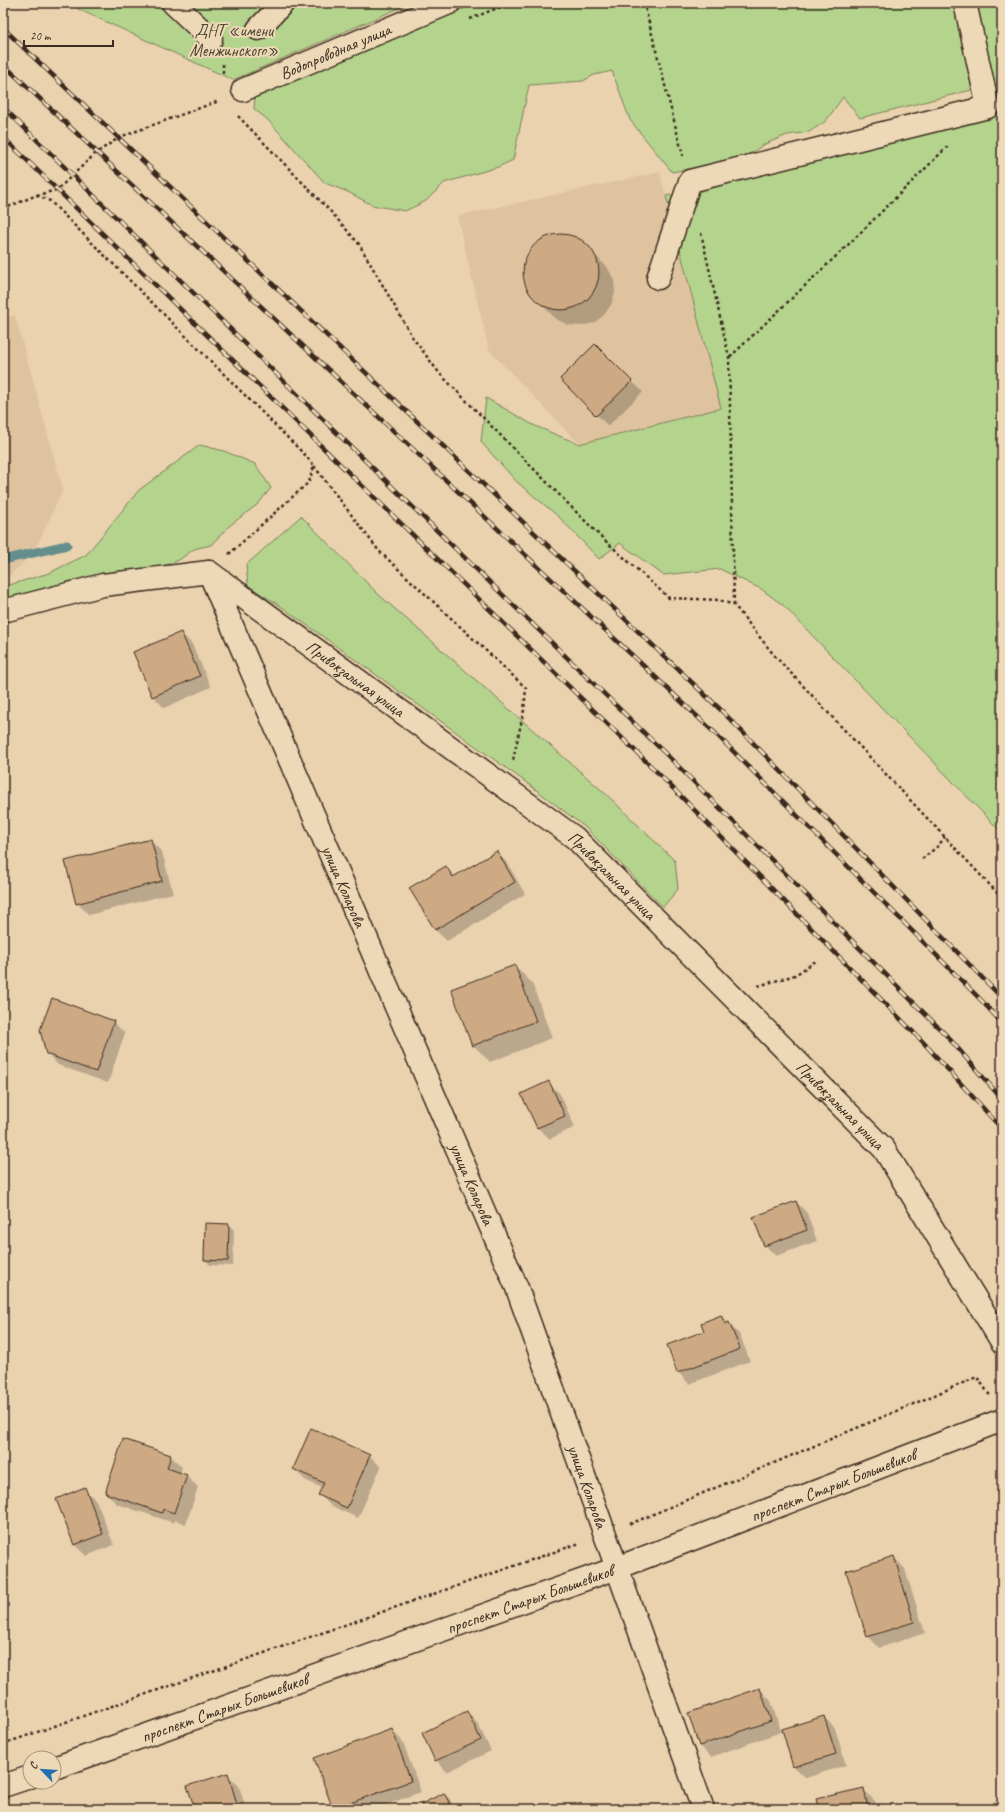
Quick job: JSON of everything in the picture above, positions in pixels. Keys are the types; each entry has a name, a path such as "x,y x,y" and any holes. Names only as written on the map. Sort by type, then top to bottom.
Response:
{"street":[{"path":"173,3 211,39"},
{"path":"258,29 282,3"},
{"name":"Водопроводная улица","path":"243,90 449,3"},
{"path":"658,278 690,181 988,107 965,3"},
{"path":"3,611 103,585 209,572"},
{"name":"Привокзальная улица","path":"209,572 575,838 884,1149 1002,1342"},
{"name":"улица Коларова","path":"209,572 517,1288 703,1809"},
{"name":"проспект Старых Большевиков","path":"62,1765 617,1568 998,1411"},
{"path":"3,1786 22,1780"}],"path":[{"path":"644,3 690,181"},
{"path":"3,209 37,195 57,190 96,153 120,137 223,100"},
{"path":"234,111 332,213 359,244 413,338 440,374 599,535 669,598 719,600 734,605 774,655 1002,898"},
{"path":"729,357 851,242 954,140"},
{"path":"37,195 50,202 306,456 379,551 526,688 524,710 514,760 504,787"},
{"path":"700,227 729,357 734,605"},
{"path":"209,572 309,482 314,466"},
{"path":"922,859 938,846 944,837"},
{"path":"731,994 795,975 816,961"},
{"path":"3,1744 605,1534 978,1377 998,1411"}],"shaded area":[{"path":"660,172 721,408 579,444 489,350 457,216"},
{"path":"15,315 63,490 34,552 3,582 3,318"}],"green space":[{"name":"ДНТ «имени Менжинского»","path":"72,3 411,3 233,80 78,9"},
{"path":"479,3 1002,3 1002,86 999,83 860,118 843,97 826,121 809,132 787,135 765,144 742,159 672,172 630,120 612,71 594,75 583,81 529,85 513,160 498,167 444,183 426,201 405,211 372,205 348,192 325,183 267,119 254,109 255,98 415,27"},
{"path":"1002,107 1002,833 783,605 761,589 720,569 663,575 620,543 599,559 559,517 517,482 481,442 486,398 535,426 579,444 721,408 666,196 998,114"},
{"path":"200,445 224,451 255,464 271,488 258,504 229,526 211,545 194,549 179,560 164,566 105,574 3,599 3,587 49,573 86,555 139,490"},
{"path":"301,516 378,594 608,796 675,861 678,889 663,907 585,827 527,783 279,605 248,586 246,565"}],"building":[{"path":"561,234 575,237 588,245 596,258 599,272 596,286 588,299 575,307 561,310 547,307 534,299 526,286 523,272 526,258 534,245 547,237"},
{"path":"595,344 632,381 596,416 560,379"},
{"path":"181,632 200,676 152,697 133,652"},
{"path":"151,839 162,881 76,904 65,861"},
{"path":"497,851 515,882 435,930 409,888 446,866 453,877"},
{"path":"515,965 536,1021 472,1046 451,989"},
{"path":"52,998 114,1021 96,1072 46,1054 40,1030"},
{"path":"549,1081 565,1116 537,1128 521,1094"},
{"path":"796,1201 807,1230 764,1246 753,1217"},
{"path":"205,1223 229,1224 228,1261 204,1260"},
{"path":"721,1315 725,1324 729,1322 740,1349 677,1373 667,1345 704,1331 701,1323"},
{"path":"311,1428 370,1455 347,1508 318,1495 324,1483 293,1469"},
{"path":"123,1439 171,1455 167,1468 187,1475 174,1513 163,1509 162,1513 105,1493"},
{"path":"85,1487 103,1534 74,1545 56,1499"},
{"path":"894,1556 914,1622 867,1637 846,1571"},
{"path":"760,1688 771,1721 699,1746 688,1713"},
{"path":"467,1711 481,1740 435,1761 422,1733"},
{"path":"824,1716 836,1754 793,1767 782,1729"},
{"path":"392,1729 411,1781 333,1809 314,1758"},
{"path":"228,1773 238,1808 195,1809 187,1786"},
{"path":"864,1788 868,1809 819,1809 816,1799"},
{"path":"444,1793 450,1804 439,1809 424,1809 421,1804"}],"waterway":[{"path":"3,560 67,545"}],"railway":[{"path":"3,28 723,712 1002,998"},
{"path":"3,64 717,735 981,1000 1002,1023"},
{"path":"3,107 673,761 947,1036 1002,1099"},
{"path":"3,137 657,772 923,1042 1002,1129"}]}
